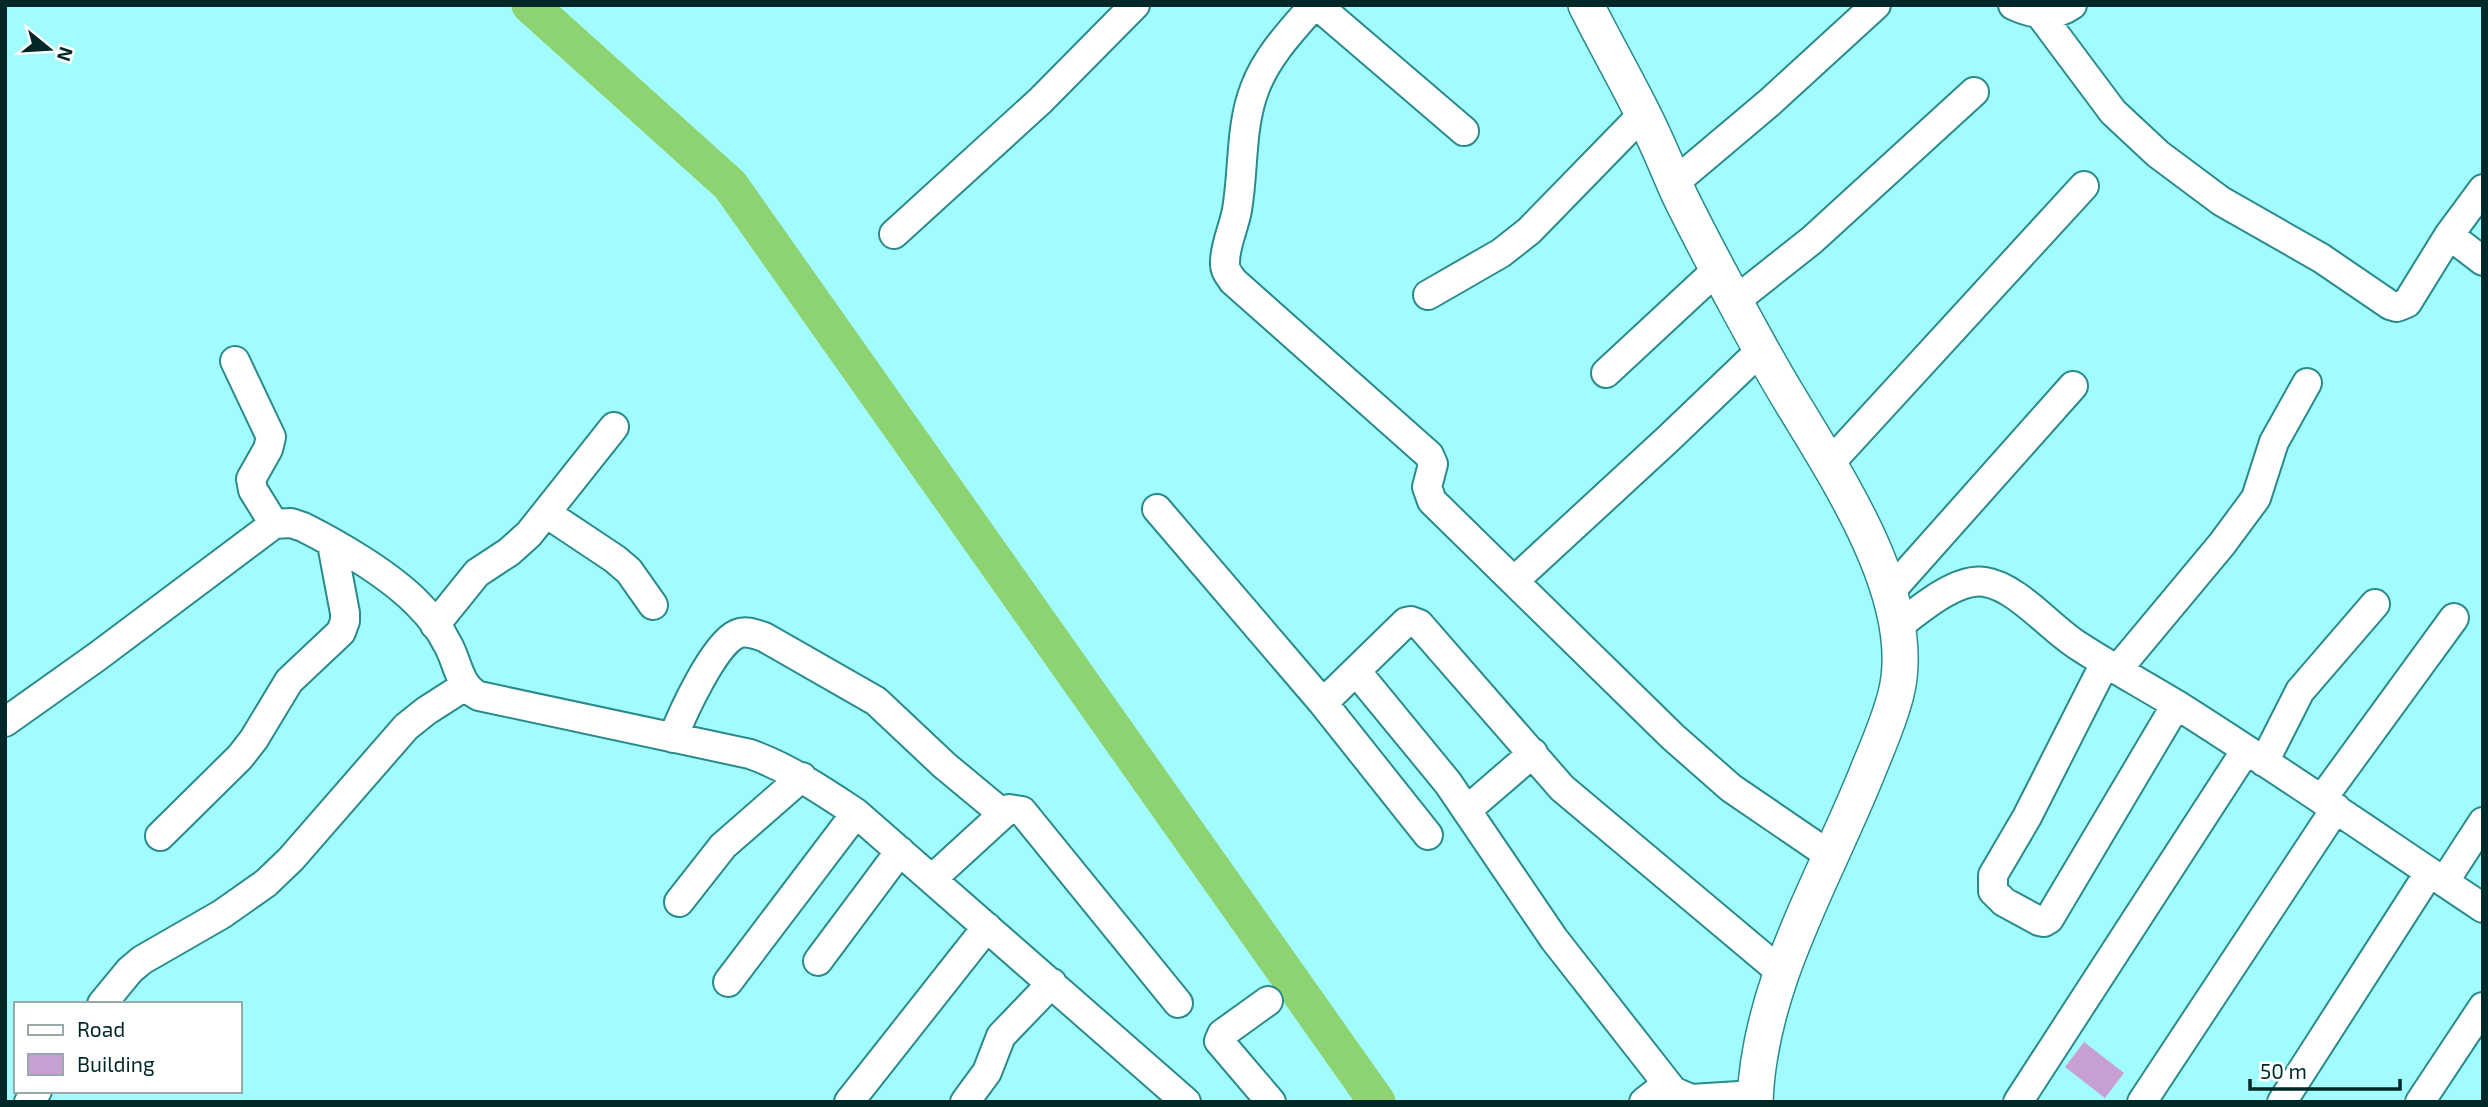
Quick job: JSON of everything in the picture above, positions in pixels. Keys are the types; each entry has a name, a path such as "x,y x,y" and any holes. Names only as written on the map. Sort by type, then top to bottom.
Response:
{"main road":[{"path":"1586,5 1643,114 1718,270 1761,350 1829,464 1870,544 1893,610 1900,662 1896,692 1886,725 1832,857 1781,972 1767,1017 1755,1098"}],"street":[{"path":"894,233 1040,101 1135,5"},
{"path":"1464,131 1316,5 1268,61 1255,86 1248,109 1238,202 1226,251 1225,268 1233,281 1429,455 1433,464 1427,487 1432,501 1673,737 1731,788 1832,857"},
{"path":"1674,183 1781,93 1877,5"},
{"path":"2013,5 2039,13 2053,13 2073,5"},
{"path":"2039,13 2113,112 2158,154 2221,201 2321,258 2382,301 2397,306 2407,303 2449,235 2483,189"},
{"path":"1735,301 1812,240 1974,92"},
{"path":"1428,295 1501,253 1522,237 1643,114"},
{"path":"1829,464 2084,186"},
{"path":"2449,235 2483,261"},
{"path":"1606,373 1718,270"},
{"path":"1514,580 1761,350"},
{"path":"235,360 271,438 268,449 251,478 253,490 274,524"},
{"path":"2176,705 2049,919 2039,921 2004,902 1993,891 1993,875 2111,666 2222,544 2256,498 2274,442 2307,383"},
{"path":"1893,610 2073,386"},
{"path":"435,625 477,573 520,544 614,427"},
{"path":"1157,509 1323,703 1428,835"},
{"path":"546,513 629,571 653,605"},
{"path":"5,722 274,524 291,523 332,544 401,588 420,605 448,644 465,686 479,696 750,754 802,777 856,813 1186,1102"},
{"path":"160,836 240,757 289,681 341,632 345,613 332,544"},
{"path":"1893,610 1935,598 1972,582 1983,581 2011,593 2063,636 2255,756 2483,908"},
{"path":"2018,1102 2300,691 2375,604"},
{"path":"2142,1102 2329,804 2454,618"},
{"path":"1323,703 1406,622 1415,622 1423,627 1562,788 1781,972"},
{"path":"673,738 688,701 726,642 735,635 754,633 876,701 944,765 1003,814"},
{"path":"1356,671 1421,748 1555,939 1677,1095 1691,1099 1755,1098"},
{"path":"104,1002 130,970 142,960 222,914 266,883 291,859 406,727 465,686"},
{"path":"1466,810 1533,753"},
{"path":"679,902 723,846 802,777"},
{"path":"932,879 1003,814 1014,809 1027,815 1178,1003"},
{"path":"727,982 856,813"},
{"path":"2282,1102 2437,878 2483,822"},
{"path":"818,961 900,851"},
{"path":"849,1102 987,927"},
{"path":"965,1102 987,1072 1001,1036 1052,983"},
{"path":"1268,1001 1222,1034 1219,1041 1271,1102"},
{"path":"2420,1102 2483,1007"},
{"path":"1644,1102 1667,1084"}],"building":[{"path":"2084,1042 2124,1073 2105,1098 2065,1067"}],"waterway":[{"path":"530,5 730,185 1377,1102"}]}
